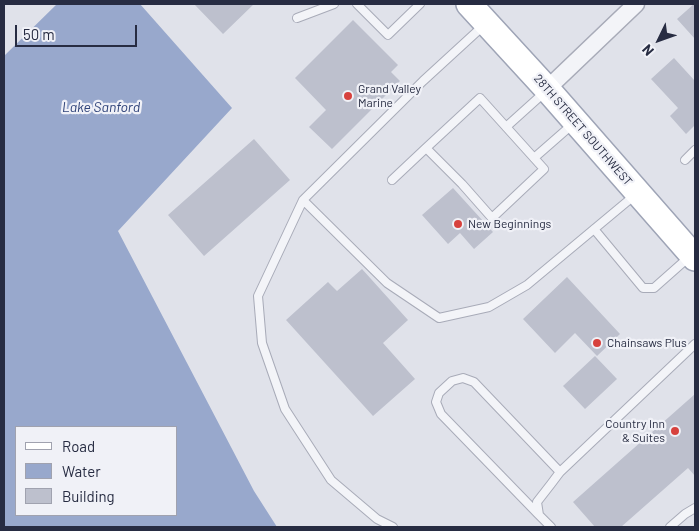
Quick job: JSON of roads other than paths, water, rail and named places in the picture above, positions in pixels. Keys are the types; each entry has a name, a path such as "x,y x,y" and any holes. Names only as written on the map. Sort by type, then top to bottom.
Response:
{"main road":[{"name":"28TH STREET SOUTHWEST","path":"469,4 547,89 694,256"}],"street":[{"path":"547,89 636,4"}],"lane":[{"path":"297,18 334,4"},
{"path":"357,4 388,35 420,4"},
{"path":"393,527 378,519 331,480 286,409 262,343 258,296 304,200 423,81 486,23"},
{"path":"506,127 547,89"},
{"path":"392,180 426,148 480,98 544,169 492,218 426,148"},
{"path":"534,158 575,121"},
{"path":"685,160 695,150"},
{"path":"304,200 388,283 439,318 489,307 527,285 638,192"},
{"path":"594,229 643,288 654,288 694,256"},
{"path":"539,515 537,502 560,472 695,344"},
{"path":"551,527 441,414 436,402 439,393 452,381 463,378 474,382 560,472"},
{"path":"670,527 695,508"}],"water":[{"name":"Lake Sanford","path":"57,4 140,4 232,108 118,231 254,491 277,527 4,527 4,56"}],"place":[{"name":"Grand Valley Marine","path":"348,96"},
{"name":"New Beginnings","path":"458,224"},
{"name":"Chainsaws Plus","path":"597,343"},
{"name":"Country Inn & Suites","path":"675,431"}]}
